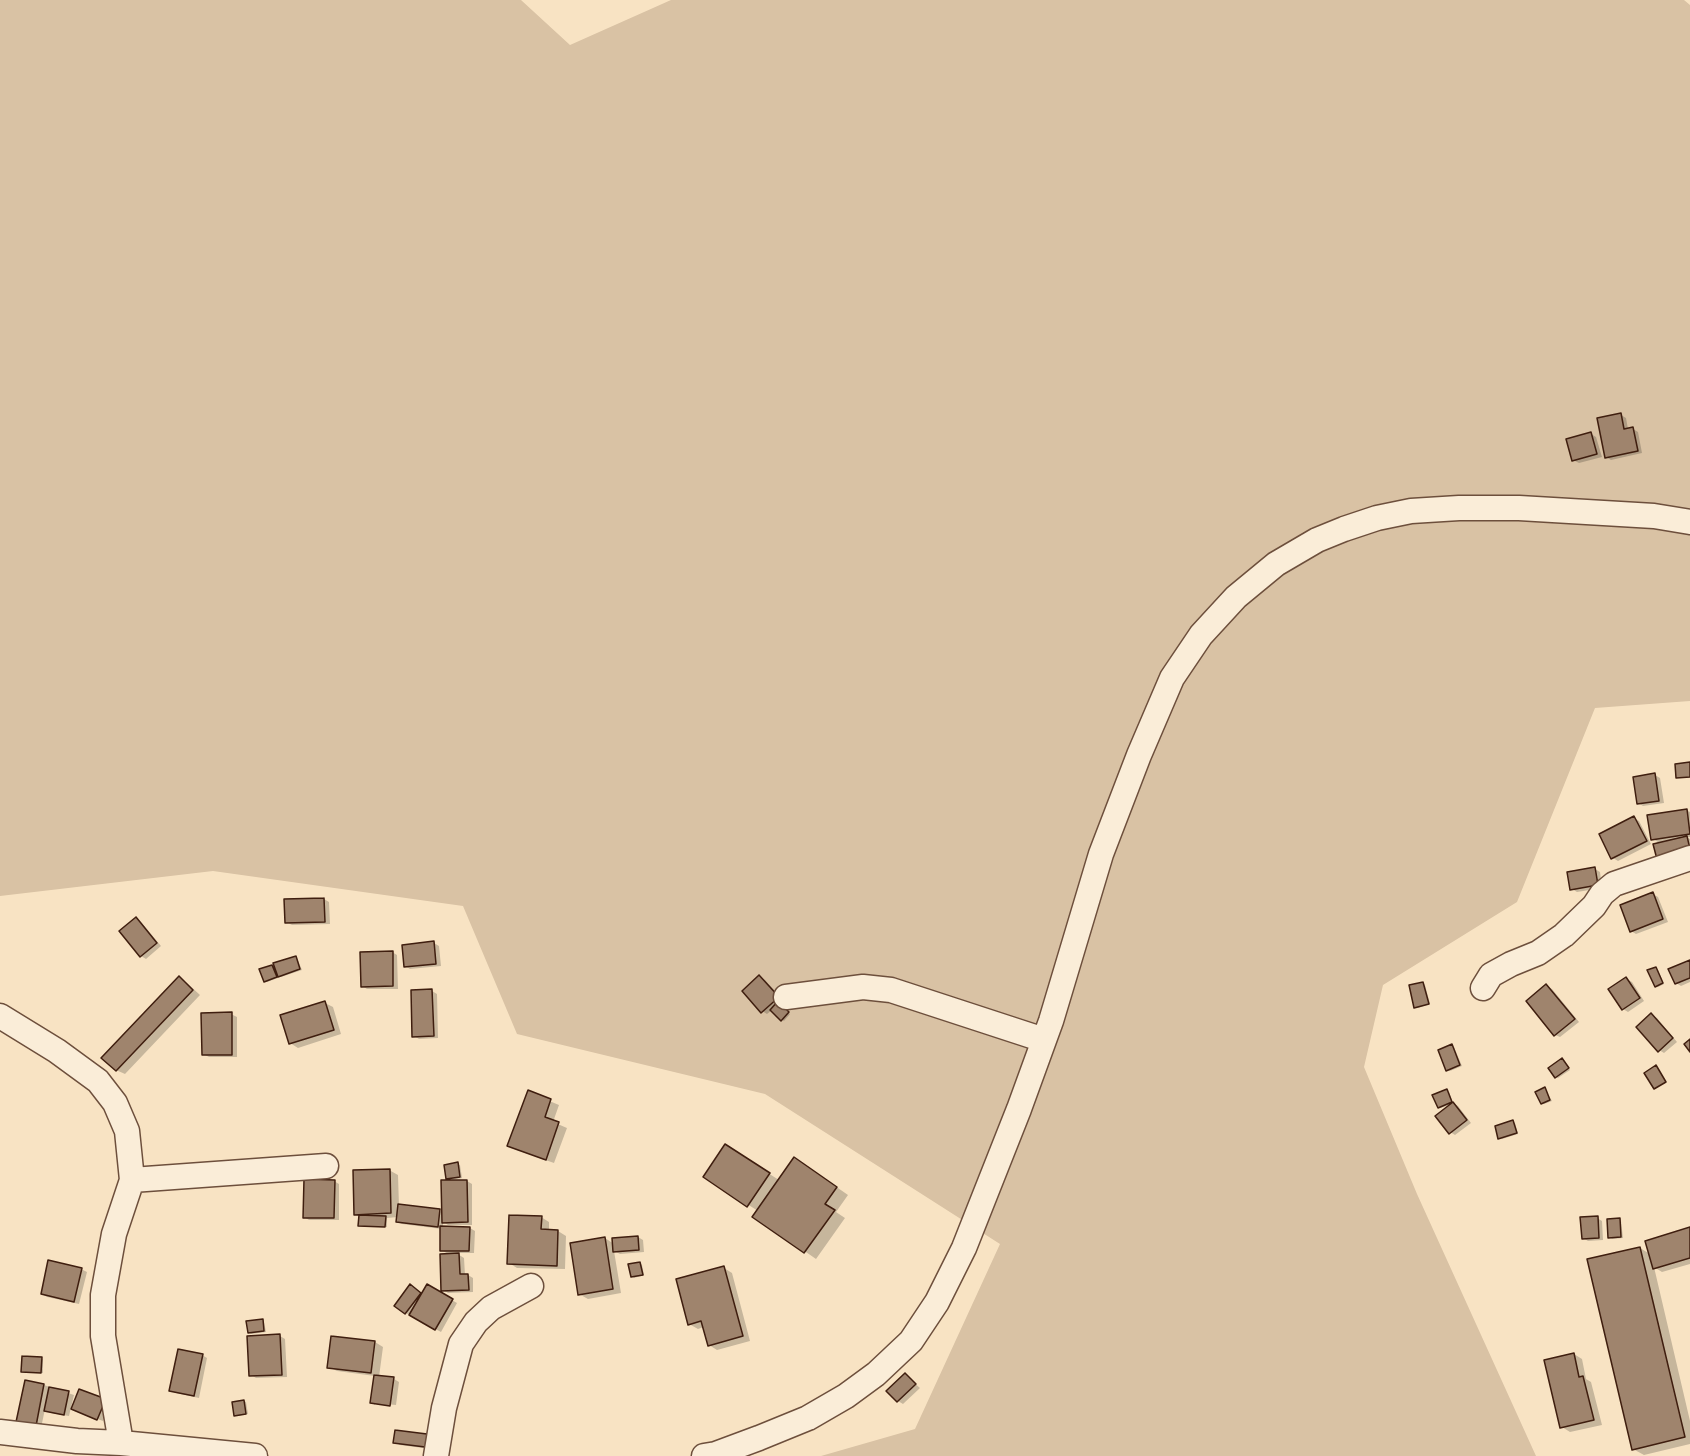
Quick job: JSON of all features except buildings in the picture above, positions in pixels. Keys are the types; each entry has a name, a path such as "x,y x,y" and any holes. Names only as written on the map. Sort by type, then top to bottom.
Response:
{"street":[{"path":"704,1456 749,1442 808,1418 846,1395 876,1374 911,1341 937,1302 964,1248 1019,1109 1044,1040 1101,854 1139,754 1172,678 1201,635 1236,597 1276,564 1317,540 1377,518 1411,511 1519,508 1654,516 1690,522"},
{"path":"1483,988 1491,975 1539,953 1564,935 1614,884 1690,858"},
{"path":"786,997 863,987 891,990 1044,1040"},
{"path":"0,1016 57,1051 98,1081 115,1103 127,1131 132,1180 114,1234 103,1295 103,1336 121,1443"},
{"path":"132,1180 326,1166"},
{"path":"436,1456 444,1408 461,1344 476,1322 491,1308 531,1286"},
{"path":"0,1432 255,1456"}],"shaded area":[{"path":"0,0 521,0 570,45 671,0 1684,0 1690,5 1690,701 1595,708 1517,902 1383,985 1364,1067 1417,1194 1536,1456 821,1456 915,1429 1000,1244 765,1094 517,1034 463,906 213,871 0,896"}]}
